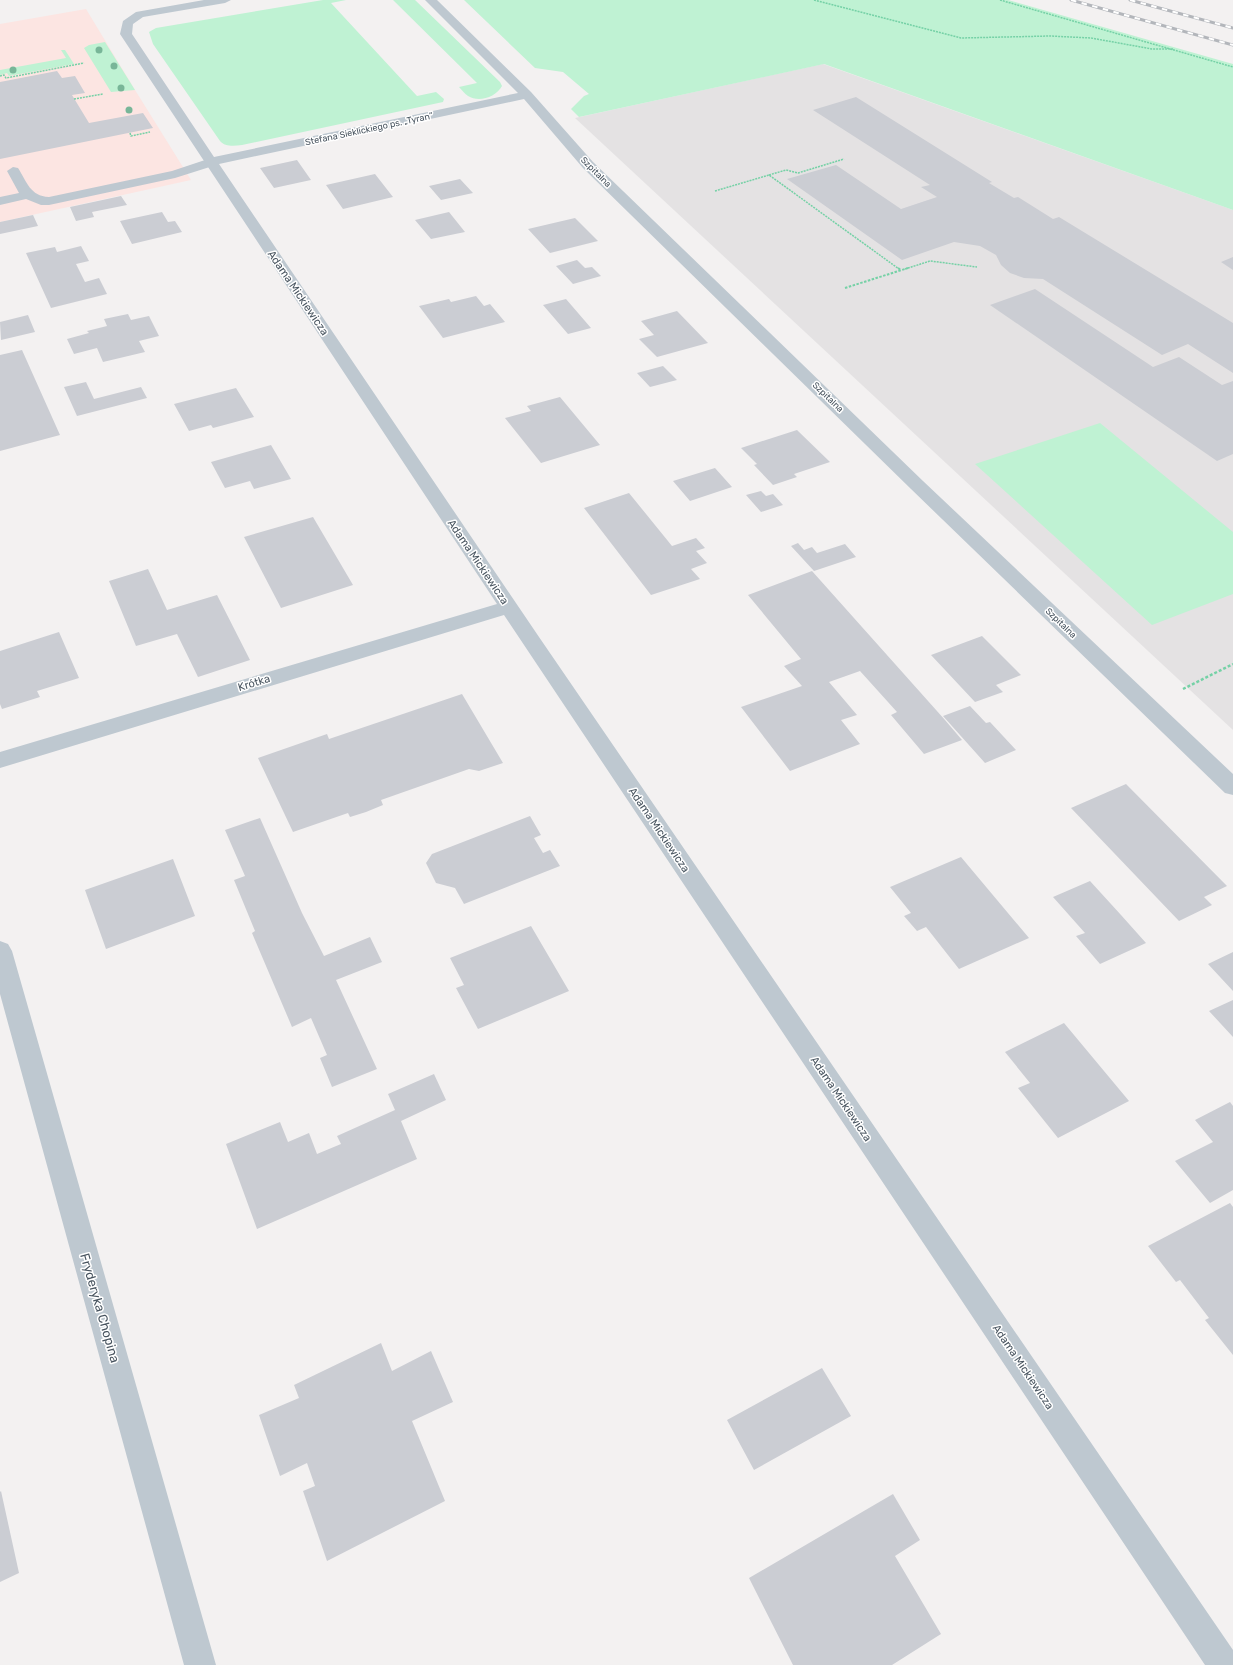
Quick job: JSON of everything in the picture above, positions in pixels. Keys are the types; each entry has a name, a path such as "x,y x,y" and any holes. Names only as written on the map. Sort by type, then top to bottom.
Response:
{"street":[{"name":"Adama Mickiewicza","path":"225,0 140,14 127,23 126,34 133,47 508,607 1224,1665"},
{"name":"Szpitalna","path":"431,0 527,95 588,165 720,294 1233,787"},
{"name":"Stefana Sieklickiego ps. „Tyran”","path":"211,162 527,95"},
{"name":"Krótka","path":"0,760 508,607"},
{"name":"Fryderyka Chopina","path":"0,951 200,1665"}],"lane":[{"path":"13,171 27,195 42,202 175,174 211,162"},
{"path":"0,201 27,195"}],"path":[{"path":"814,0 961,38 1064,36 1091,38 1152,49 1173,49"},
{"path":"1000,0 1233,67"},
{"path":"0,76 4,75 6,78 84,63"},
{"path":"74,99 103,94"},
{"path":"130,133 131,136 152,132"},
{"path":"715,192 786,170 798,173 844,159"},
{"path":"769,175 901,270"},
{"path":"846,288 930,261 976,268"},
{"path":"1186,687 1233,664"}],"shaded area":[{"path":"86,9 191,180 0,222 0,24"},
{"path":"823,64 1233,210 1233,730 575,118"}],"green space":[{"path":"323,0 346,0 331,3 417,96 436,92 444,99 443,102 242,145 227,145 220,141 153,44 149,32 156,28"},
{"path":"393,0 415,0 500,82 502,86 499,90 492,96 482,99 472,98 467,95 459,87 477,83"},
{"path":"464,0 1008,0 1233,64 1233,210 824,64 579,117 571,109 584,96 589,94 563,72 535,68"},
{"path":"105,42 135,90 111,92 84,48 89,45"},
{"path":"61,50 65,50 74,64 9,76 7,73 0,75 0,70 66,58"},
{"path":"1100,423 1233,532 1233,594 1152,625 975,464"}],"building":[{"path":"57,71 62,78 75,76 85,93 72,95 89,123 143,113 153,128 0,159 0,82"},
{"path":"856,97 992,182 989,183 1014,198 1018,197 1053,219 1059,217 1233,323 1233,373 1188,344 1162,355 1043,279 1024,278 1010,273 1001,265 996,255 980,246 954,242 902,260 787,179 836,165 901,209 937,197 921,187 930,185 813,110"},
{"path":"297,160 311,180 274,188 260,168"},
{"path":"375,174 393,197 343,209 326,185"},
{"path":"460,179 473,193 441,200 429,186"},
{"path":"121,196 127,205 92,212 94,217 76,221 70,207"},
{"path":"162,212 168,222 175,221 182,232 132,244 120,221"},
{"path":"449,212 465,232 431,239 415,220"},
{"path":"33,215 38,226 0,234 0,222"},
{"path":"575,218 598,241 550,253 528,229"},
{"path":"81,246 89,261 76,264 85,282 99,278 107,294 51,308 26,253 55,247 57,252"},
{"path":"1233,257 1233,270 1221,262"},
{"path":"577,260 585,268 592,267 601,276 573,284 556,266"},
{"path":"1035,289 1153,367 1179,357 1222,385 1233,381 1233,454 1217,461 990,305"},
{"path":"476,296 484,306 490,304 505,322 443,338 419,306 449,299 451,302"},
{"path":"566,299 591,328 568,334 543,305"},
{"path":"677,311 708,343 657,357 639,339 654,335 641,321"},
{"path":"128,314 131,320 149,316 159,336 139,341 145,352 103,362 97,348 74,354 67,339 89,333 87,331 107,326 104,319"},
{"path":"28,315 35,332 1,340 0,322"},
{"path":"22,350 60,435 0,451 0,355"},
{"path":"663,366 677,380 650,387 637,373"},
{"path":"86,382 94,399 141,387 147,398 77,416 64,387"},
{"path":"236,388 254,417 213,428 211,425 189,431 174,404"},
{"path":"560,397 600,445 541,463 505,418 531,411 527,406"},
{"path":"797,430 830,462 794,474 797,477 773,485 754,465 757,464 741,448"},
{"path":"271,445 291,479 254,489 250,481 225,488 211,462"},
{"path":"715,468 732,487 690,501 673,481"},
{"path":"761,491 766,496 773,494 783,505 761,512 746,495"},
{"path":"629,493 672,546 696,538 705,548 696,551 707,563 691,569 700,579 651,595 584,508"},
{"path":"313,517 353,585 281,608 244,537"},
{"path":"798,543 804,550 812,547 817,553 845,544 856,557 814,571 791,546"},
{"path":"148,569 167,610 217,595 250,660 198,677 177,634 136,646 109,581"},
{"path":"812,571 962,740 924,754 891,715 897,712 860,671 829,682 857,715 841,720 860,744 790,771 741,707 802,686 784,666 801,659 748,595"},
{"path":"59,632 79,678 37,691 40,697 2,709 0,704 0,651"},
{"path":"982,636 1021,675 996,685 1003,692 975,702 931,655"},
{"path":"462,694 503,763 479,771 469,769 381,800 383,805 366,812 350,817 348,813 293,832 258,758 327,734 329,739"},
{"path":"970,706 986,723 990,722 1016,750 985,763 943,716"},
{"path":"1126,784 1227,886 1204,897 1212,905 1179,921 1071,808"},
{"path":"530,816 541,835 534,838 543,853 550,850 560,866 464,904 455,888 436,883 426,863 432,854"},
{"path":"260,818 302,913 324,956 370,937 382,962 336,980 377,1069 332,1087 320,1058 327,1055 311,1018 292,1027 252,933 255,931 234,880 245,876 225,830"},
{"path":"961,857 1029,938 959,969 926,927 917,931 904,916 911,913 890,887"},
{"path":"173,859 195,916 106,949 85,890"},
{"path":"1090,881 1146,943 1100,964 1076,936 1085,933 1053,897"},
{"path":"531,926 569,991 478,1029 456,988 464,985 450,958"},
{"path":"1233,952 1233,991 1208,964"},
{"path":"1233,1000 1233,1037 1209,1011"},
{"path":"1064,1023 1129,1101 1058,1138 1018,1088 1030,1083 1005,1052"},
{"path":"434,1074 446,1100 401,1121 417,1159 257,1229 226,1144 280,1122 288,1142 309,1133 317,1154 341,1144 337,1136 395,1110 388,1094"},
{"path":"1230,1102 1233,1106 1233,1190 1210,1203 1175,1161 1213,1142 1195,1120"},
{"path":"1230,1203 1233,1207 1233,1355 1205,1320 1209,1318 1180,1280 1176,1282 1148,1246"},
{"path":"381,1343 392,1371 431,1351 453,1402 412,1421 445,1501 327,1561 303,1491 315,1486 307,1463 280,1476 259,1415 299,1398 294,1385"},
{"path":"822,1368 851,1416 754,1470 727,1420"},
{"path":"1,1491 19,1573 0,1582 0,1492"},
{"path":"893,1494 920,1540 895,1556 941,1634 892,1665 793,1665 749,1578"}],"railway":[{"path":"1071,0 1233,45"},
{"path":"1130,0 1233,28"}]}
